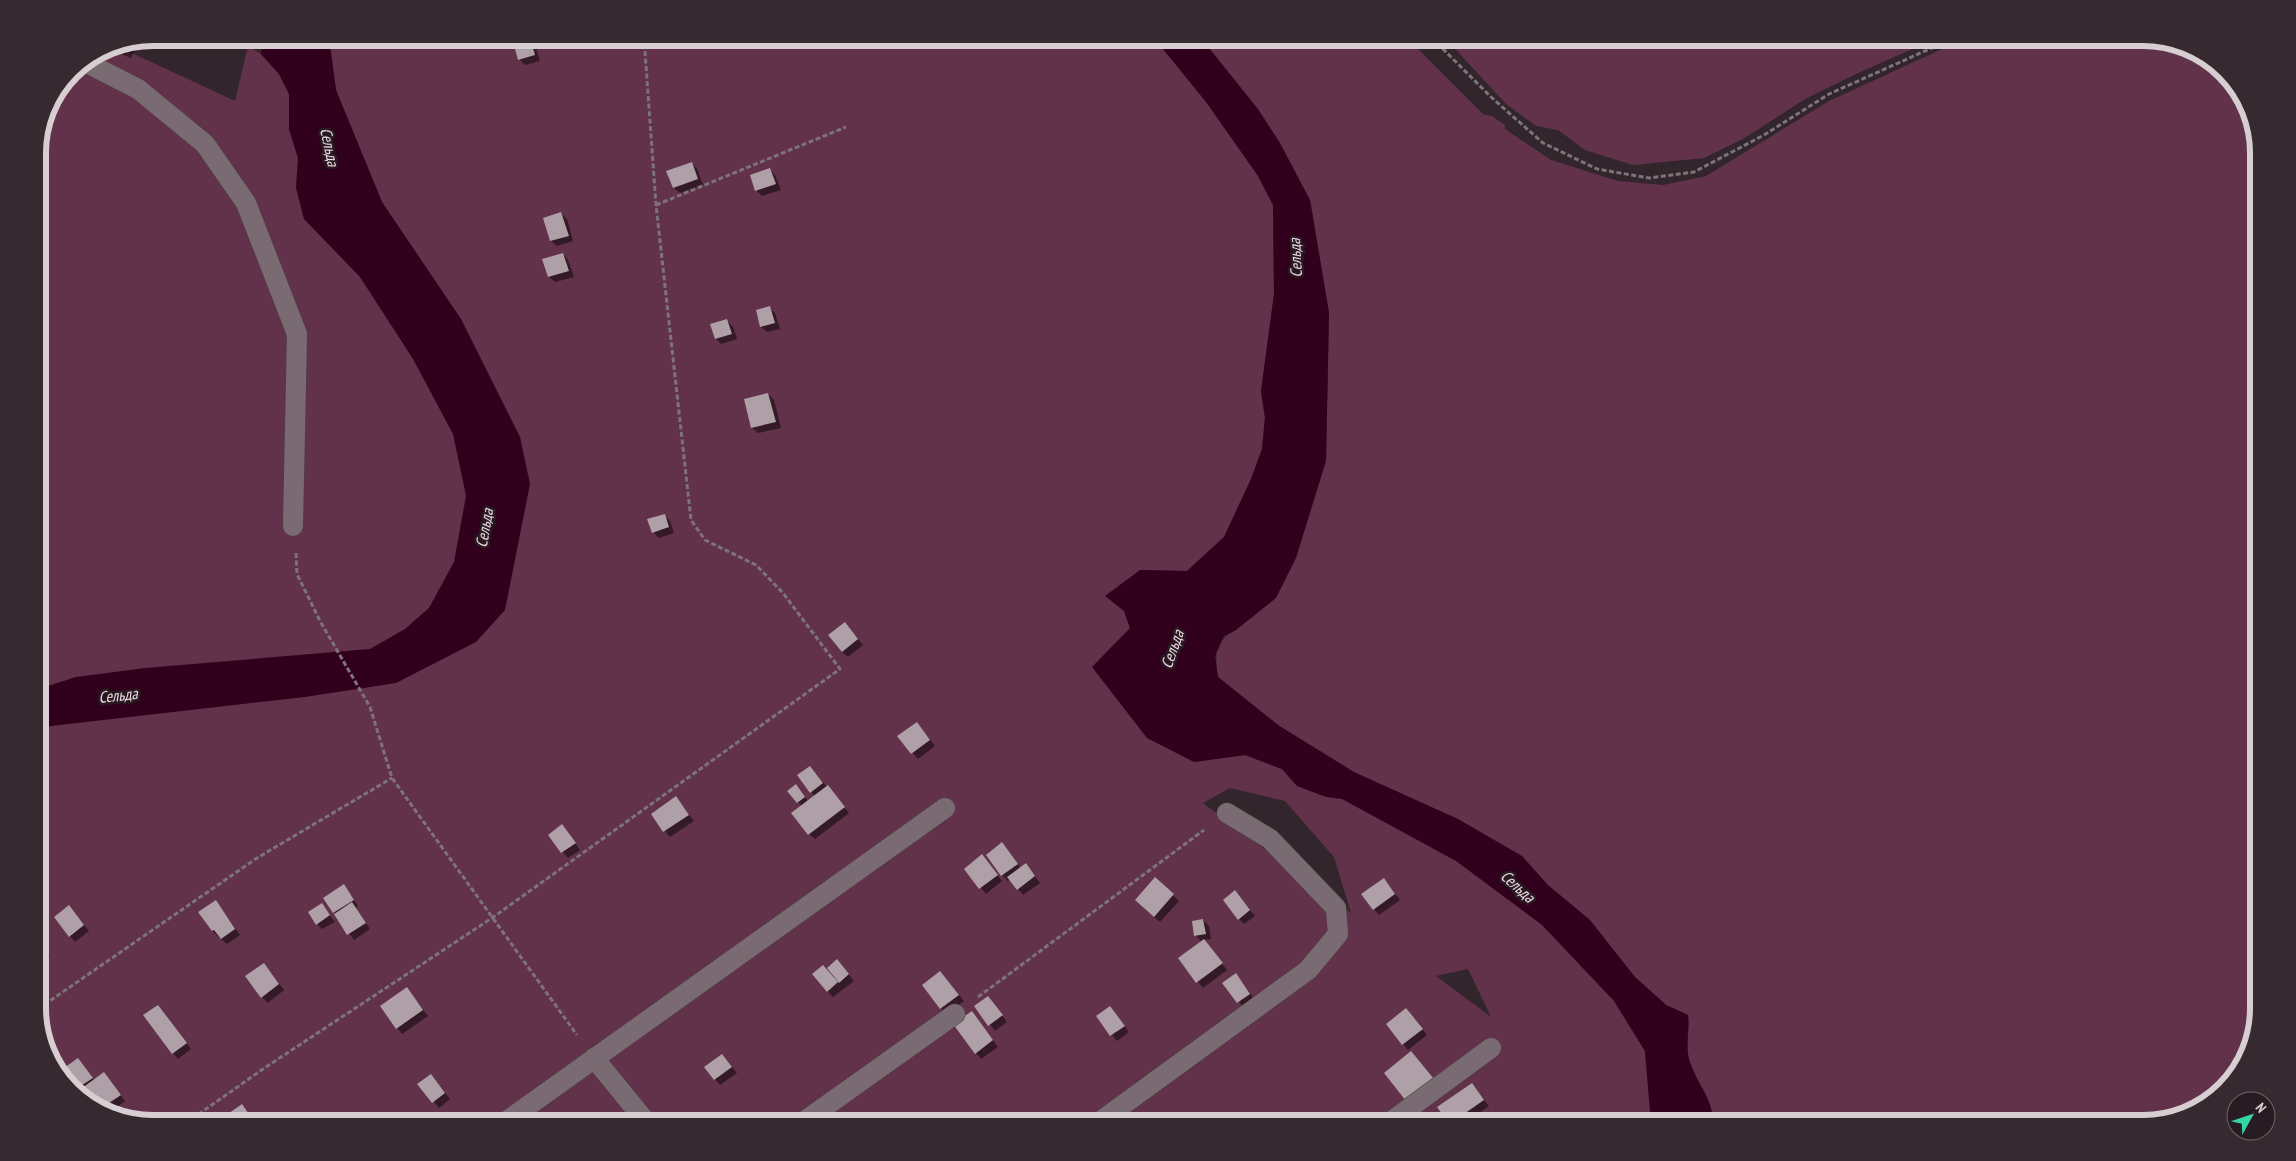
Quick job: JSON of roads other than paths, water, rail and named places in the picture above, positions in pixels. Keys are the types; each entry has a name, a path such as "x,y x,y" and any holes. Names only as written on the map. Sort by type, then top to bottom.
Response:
{"lane":[{"path":"92,66 138,89 205,144 246,203 297,334 294,526"},
{"path":"516,1115 945,808"},
{"path":"1110,1115 1308,970 1338,934 1336,908 1270,839 1227,813"},
{"path":"815,1115 955,1014"},
{"path":"1401,1115 1492,1048"},
{"path":"594,1058 640,1115"}],"water":[{"name":"Сельда","path":"262,46 330,46 336,90 382,202 461,319 520,437 530,484 505,610 476,642 396,683 305,697 46,727 46,686 76,677 145,668 370,649 405,629 429,608 454,562 466,496 453,434 413,359 360,277 304,219 296,188 298,158 289,129 289,94 279,74 261,54"},
{"name":"Сельда","path":"1160,46 1207,46 1258,109 1280,143 1310,200 1329,313 1326,461 1296,558 1276,598 1236,630 1224,636 1215,656 1218,677 1278,725 1354,772 1458,819 1522,856 1548,885 1590,920 1635,977 1666,1005 1688,1015 1689,1059 1711,1107 1712,1115 1650,1115 1645,1051 1614,1001 1542,925 1456,861 1342,799 1326,797 1297,786 1282,769 1245,755 1194,762 1147,738 1092,667 1130,628 1124,611 1105,596 1140,570 1187,571 1224,537 1251,479 1262,449 1265,418 1261,391 1274,294 1273,205 1258,176 1206,102"}]}
